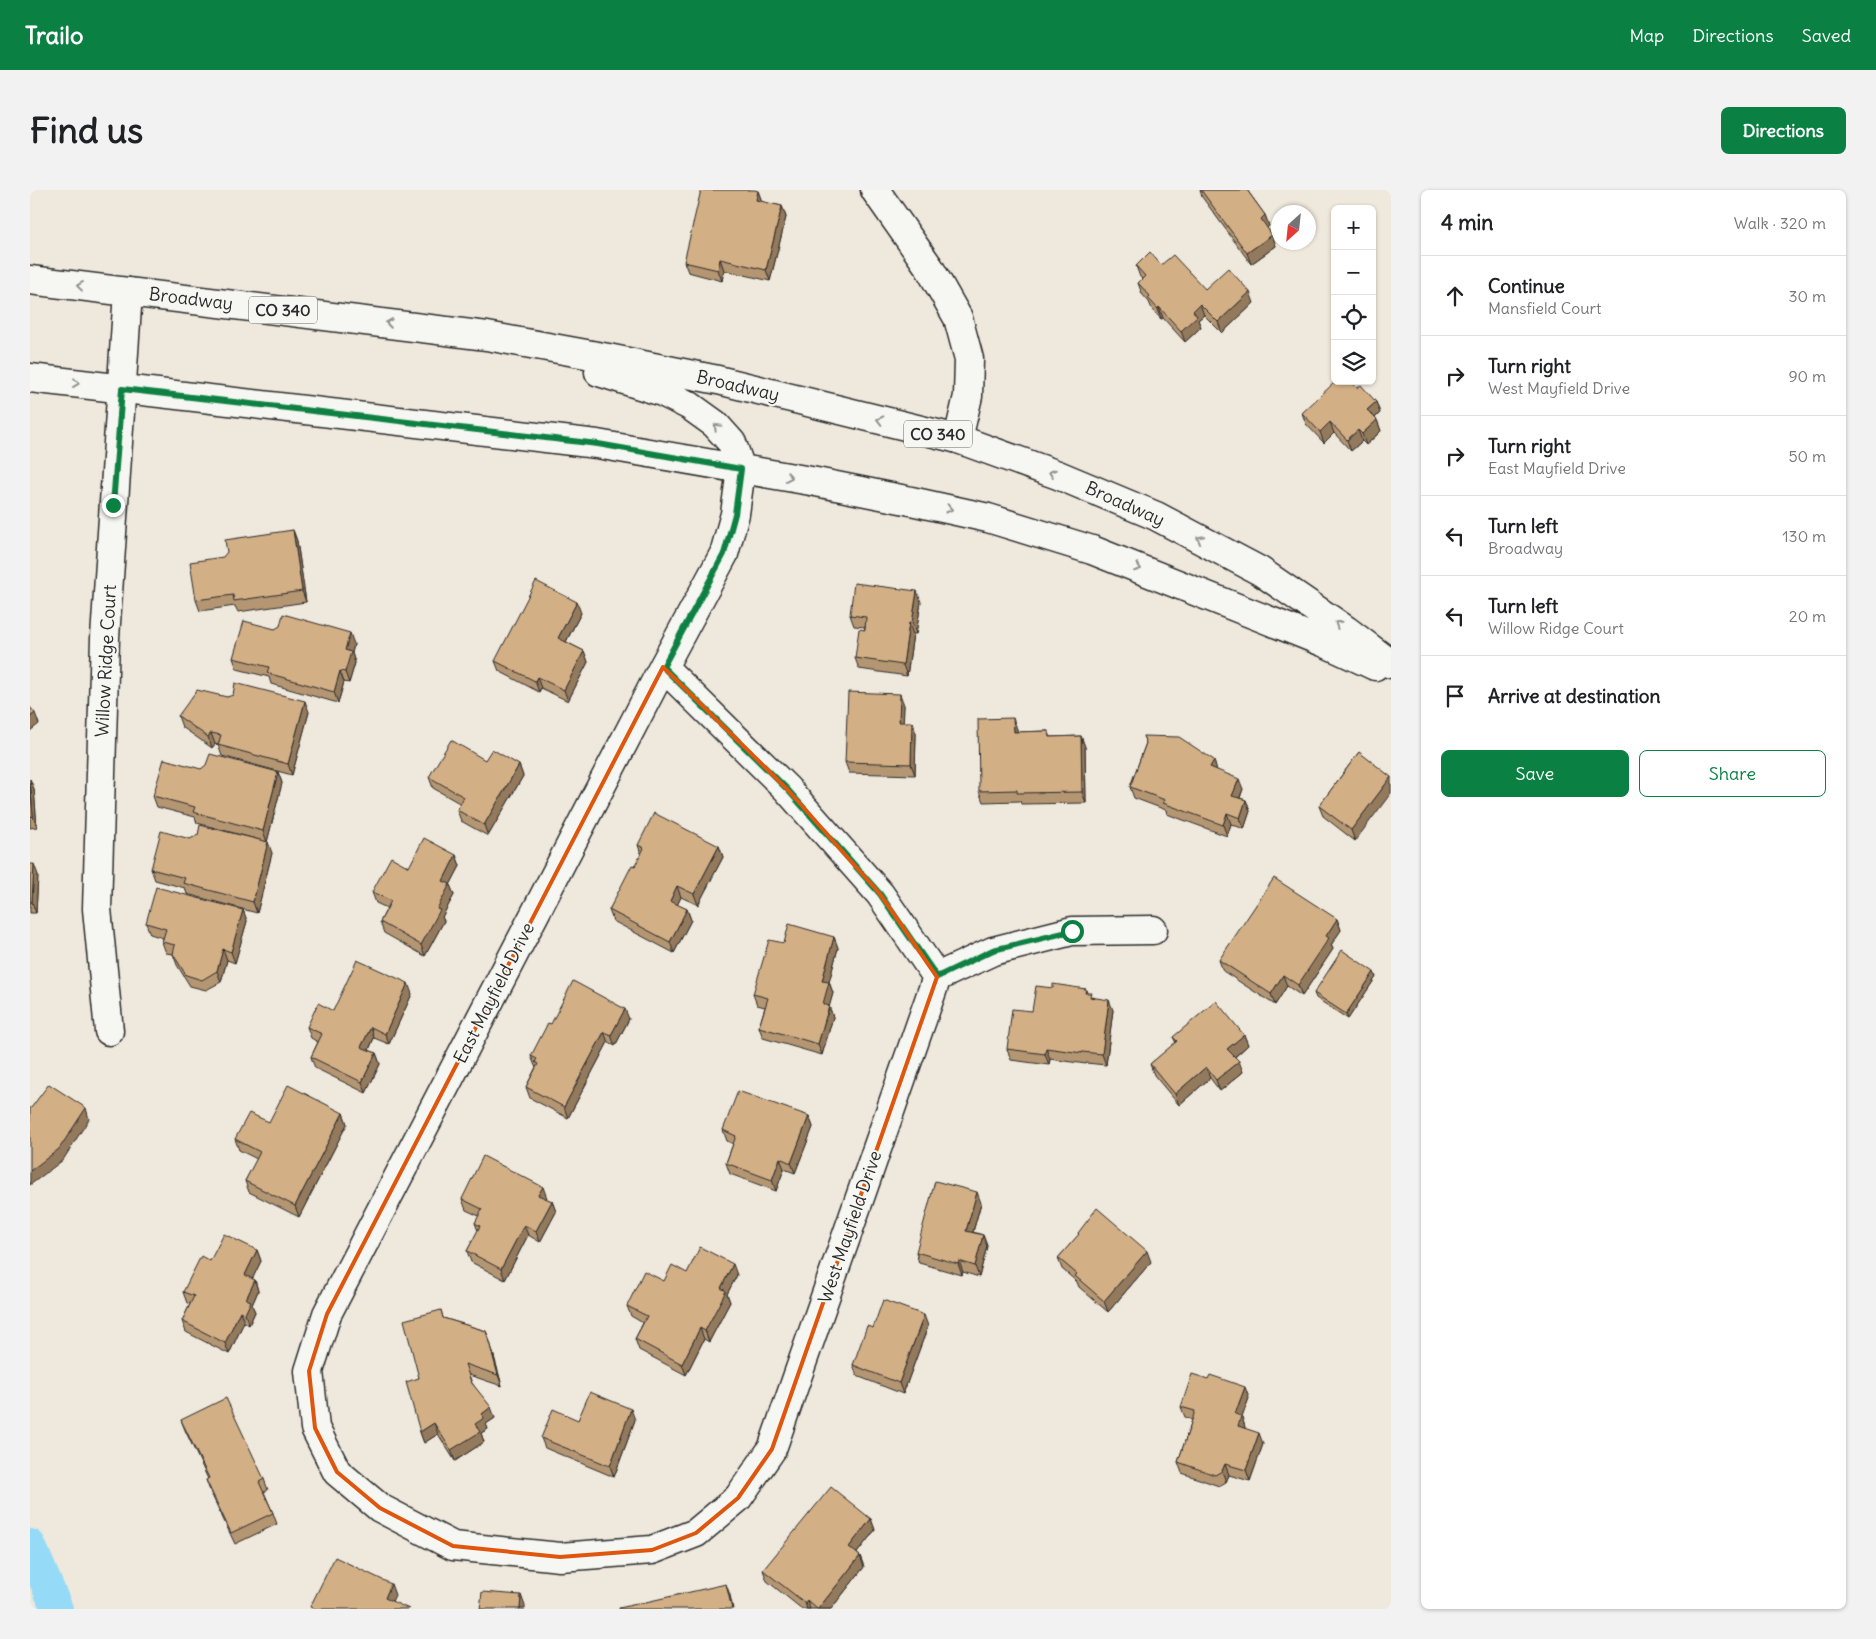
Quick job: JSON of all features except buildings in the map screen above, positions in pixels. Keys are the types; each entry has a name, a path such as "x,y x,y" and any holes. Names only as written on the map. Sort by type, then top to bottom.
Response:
{"street":[{"path":"875,190 929,266 958,318 969,359 968,396 958,439"},
{"name":"Broadway","path":"30,280 488,336 718,380 958,439 1058,475 1156,516 1260,571 1346,630 1391,664"},
{"name":"Willow Ridge Court","path":"109,1031 97,909 104,638 128,292"},
{"path":"437,330 597,371 662,392 690,406 715,424 732,443 741,469"},
{"path":"30,378 598,444 893,497 988,518 1083,547 1323,642 1391,673"},
{"name":"East Mayfield Drive","path":"380,1508 337,1472 315,1428 309,1371 327,1314 663,667 724,554 735,514 741,469"},
{"path":"663,667 787,789 880,894 937,977 993,950 1072,931 1152,930"},
{"name":"West Mayfield Drive","path":"380,1508 452,1546 560,1557 652,1550 696,1533 738,1498 772,1449 937,977"}],"highlighted area":[{"path":"663,667 787,789 880,894 937,977 772,1449 738,1498 696,1533 652,1550 560,1557 453,1546 380,1508 337,1472 315,1428 309,1371 327,1314"}],"waterway":[{"path":"30,1545 57,1609"}],"route":[{"path":"113,505 122,389 598,444 741,469 735,514 724,554 663,667 787,789 880,894 937,977 993,950 1072,931"}]}
